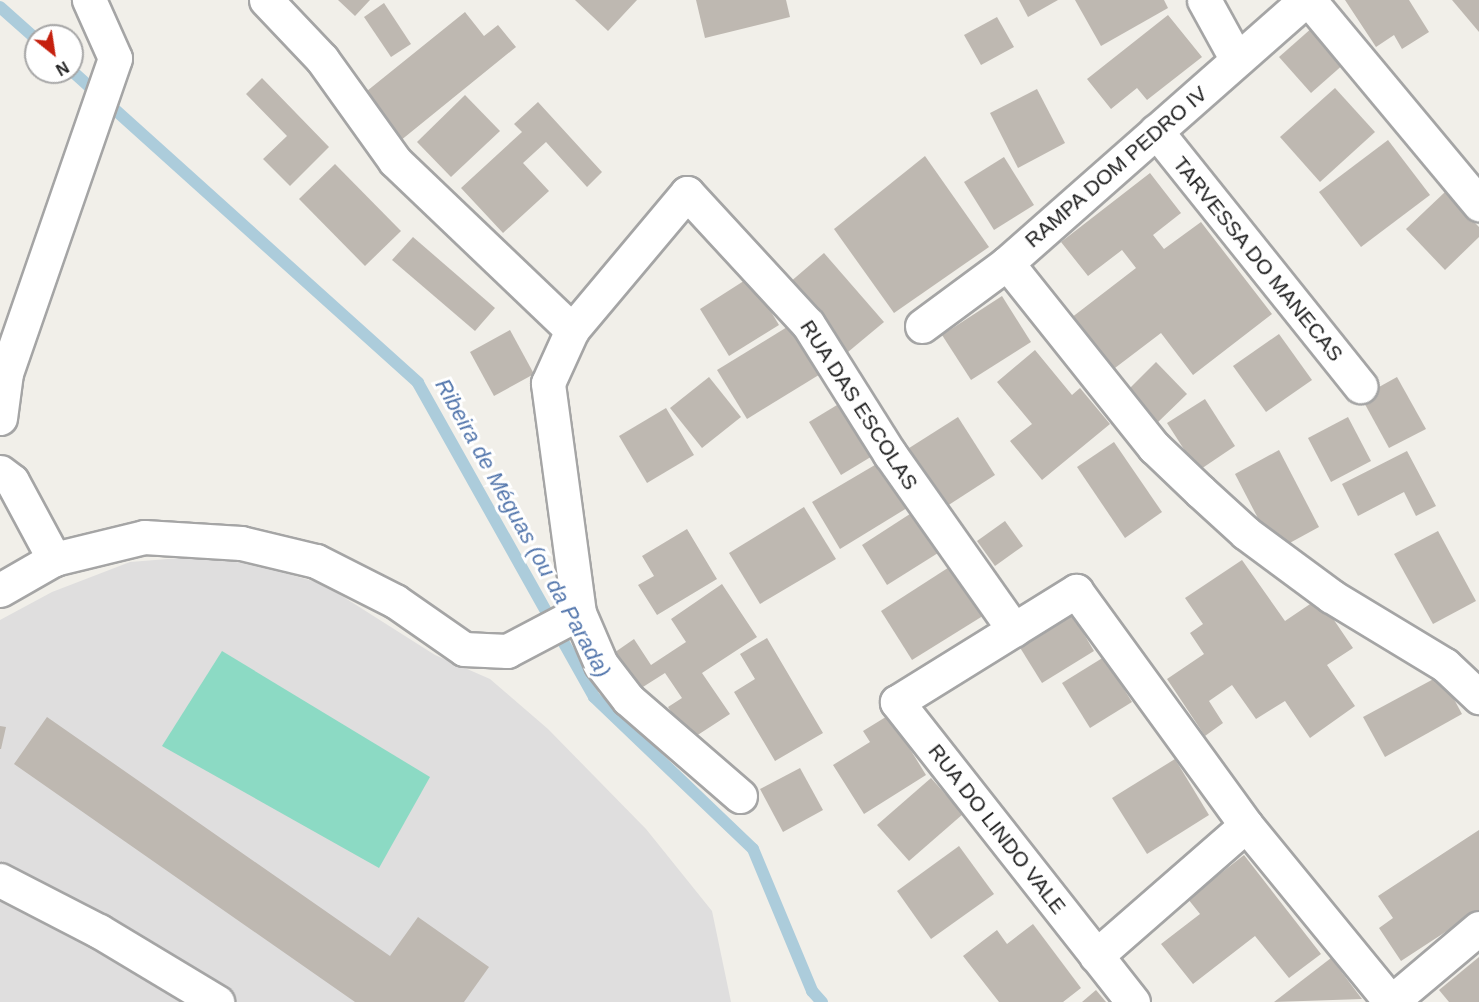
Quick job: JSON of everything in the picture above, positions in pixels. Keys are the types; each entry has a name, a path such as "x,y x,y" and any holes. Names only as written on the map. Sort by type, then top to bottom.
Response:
{"street":[{"path":"0,418 6,373 115,58 89,0"},
{"path":"266,0 322,58 395,161 572,330 548,383 562,622 601,664 628,699 740,796"},
{"path":"1204,0 1238,60"},
{"path":"1307,0 1479,204"},
{"name":"RAMPA DOM PEDRO IV","path":"922,326 1007,263 1307,0"},
{"name":"TARVESSA DO MANECAS","path":"1156,131 1360,386"},
{"name":"RUA DAS ESCOLAS","path":"572,330 687,193 808,324 890,454 1014,630"},
{"path":"1007,263 1154,447 1208,498 1331,596 1445,665 1479,697"},
{"path":"0,438 6,477 54,559"},
{"path":"0,590 54,559 144,537 241,543 316,561 396,602 464,649 507,651 562,622"},
{"path":"1014,630 1076,591 1246,825 1391,1002 1479,928"},
{"name":"RUA DO LINDO VALE","path":"1014,630 897,702 1133,1002"},
{"path":"1096,956 1246,825"},
{"path":"0,880 99,931 217,1002"}],"shaded area":[{"path":"193,557 253,564 323,584 435,655 490,679 548,729 646,829 712,911 731,1002 0,1002 0,620 52,592 130,562"}],"green space":[{"path":"222,651 430,777 379,868 162,746"}],"building":[{"path":"338,0 370,0 355,16"},
{"path":"575,0 637,0 608,31"},
{"path":"696,0 786,0 790,17 705,38"},
{"path":"1019,0 1058,0 1028,17"},
{"path":"1075,0 1164,0 1168,8 1101,46"},
{"path":"1345,0 1409,0 1429,32 1402,49 1394,35 1376,47"},
{"path":"1452,0 1479,0 1479,32"},
{"path":"384,3 411,44 391,57 364,17"},
{"path":"465,12 484,36 498,25 516,47 400,141 362,95"},
{"path":"1168,15 1202,57 1147,100 1137,88 1111,109 1087,79"},
{"path":"997,17 1014,47 981,65 964,35"},
{"path":"1313,27 1345,63 1311,93 1279,57"},
{"path":"262,78 329,147 290,186 263,159 287,136 246,94"},
{"path":"1335,88 1375,132 1320,182 1280,137"},
{"path":"1037,89 1065,143 1018,168 990,113"},
{"path":"465,95 500,131 451,177 417,142"},
{"path":"538,102 602,172 587,187 546,142 523,163 549,191 503,233 461,188 522,132 514,124"},
{"path":"1388,140 1430,195 1361,247 1319,192"},
{"path":"925,156 989,247 894,313 834,229"},
{"path":"1004,157 1034,205 994,230 964,182"},
{"path":"335,164 401,231 365,266 299,199"},
{"path":"1150,173 1181,213 1153,235 1164,249 1201,222 1272,314 1193,375 1161,333 1111,371 1071,318 1136,268 1122,250 1088,276 1061,242"},
{"path":"1445,192 1479,227 1479,237 1445,270 1406,229"},
{"path":"413,237 495,308 475,331 392,260"},
{"path":"824,253 884,322 848,352 789,283"},
{"path":"750,277 779,325 729,356 700,309"},
{"path":"1002,296 1031,342 971,380 942,335"},
{"path":"792,324 822,373 747,419 717,370"},
{"path":"510,330 534,374 494,396 470,352"},
{"path":"1279,334 1312,380 1266,412 1233,366"},
{"path":"1035,350 1072,395 1080,388 1110,424 1042,480 1010,441 1032,424 997,382"},
{"path":"1156,362 1187,394 1156,424 1126,392"},
{"path":"709,377 741,417 702,448 670,408"},
{"path":"1397,377 1426,429 1389,448 1361,397"},
{"path":"1205,399 1235,446 1198,471 1167,423"},
{"path":"842,402 874,455 841,475 809,422"},
{"path":"666,408 694,455 647,483 619,436"},
{"path":"958,417 995,475 944,508 906,450"},
{"path":"1348,417 1371,461 1331,482 1308,438"},
{"path":"1114,442 1162,512 1125,538 1077,467"},
{"path":"1279,450 1319,527 1275,551 1235,474"},
{"path":"1407,451 1436,506 1416,516 1404,492 1358,516 1342,484"},
{"path":"880,462 907,508 840,549 812,502"},
{"path":"804,507 836,559 760,604 729,553"},
{"path":"913,512 938,553 887,585 862,545"},
{"path":"1005,521 1023,546 995,566 977,541"},
{"path":"687,529 717,579 657,615 638,585 654,576 642,556"},
{"path":"1438,531 1476,601 1433,624 1394,554"},
{"path":"1242,560 1285,621 1319,598 1353,648 1327,665 1355,706 1310,738 1285,701 1256,719 1232,685 1209,701 1223,723 1205,736 1167,679 1204,654 1190,633 1203,624 1185,598"},
{"path":"954,564 986,614 912,660 881,611"},
{"path":"722,584 757,637 702,673 730,714 690,740 668,707 682,698 665,673 635,692 611,655 634,639 651,665 686,642 671,619"},
{"path":"1072,614 1094,651 1042,683 1019,646"},
{"path":"767,638 823,733 775,761 734,692 755,679 740,654"},
{"path":"1104,657 1132,702 1090,728 1062,683"},
{"path":"1441,675 1462,714 1385,757 1363,717"},
{"path":"889,715 926,775 864,814 833,765 870,742 863,731"},
{"path":"47,717 390,956 418,917 489,967 464,1002 355,1002 14,764"},
{"path":"0,726 6,727 1,749 0,749"},
{"path":"1175,759 1209,815 1147,854 1112,798"},
{"path":"800,768 823,810 783,832 760,789"},
{"path":"931,778 963,814 909,861 877,825"},
{"path":"1479,830 1479,910 1401,961 1379,928 1393,918 1378,896"},
{"path":"959,846 994,894 931,939 897,891"},
{"path":"1244,855 1321,954 1289,978 1255,936 1193,984 1161,944 1200,914 1188,899"},
{"path":"1033,924 1081,988 1063,1002 999,1002 963,956 997,930 1007,944"},
{"path":"1479,957 1479,1002 1449,1002 1439,990"},
{"path":"1331,958 1362,999 1274,1002"},
{"path":"1096,990 1106,1002 1082,1002"}],"waterway":[{"name":"Ribeira de Méguas (ou da Parada)","path":"0,7 24,28"},
{"name":"Ribeira de Méguas (ou da Parada)","path":"84,82 418,383 594,697 753,849 812,991 822,1002"}]}
